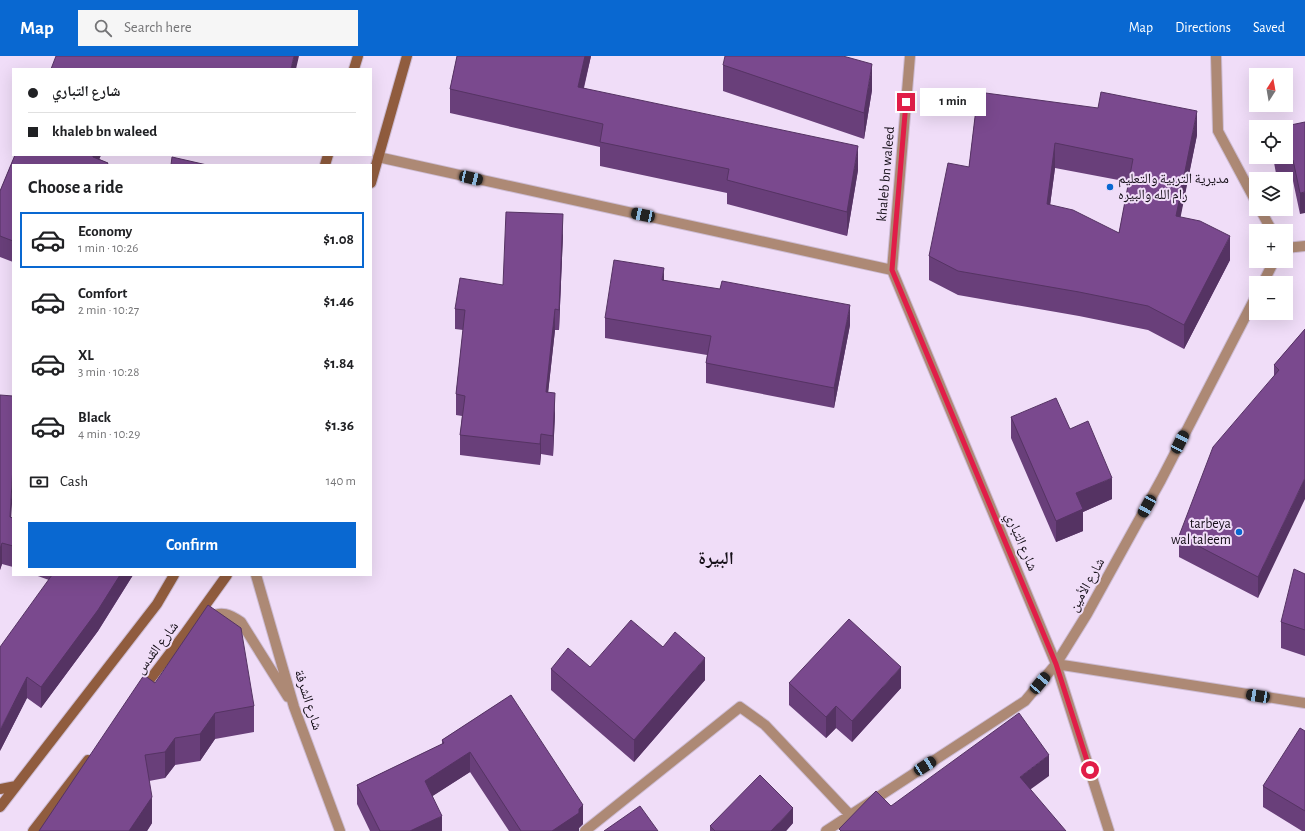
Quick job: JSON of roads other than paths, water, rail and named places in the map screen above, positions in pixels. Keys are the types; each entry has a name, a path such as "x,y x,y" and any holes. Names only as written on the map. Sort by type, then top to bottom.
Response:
{"main road":[{"path":"354,68 358,56"},
{"path":"372,179 407,56"},
{"name":"شارع القدس","path":"0,807 157,604 173,576"},
{"name":"شارع القدس","path":"134,701 191,626 226,576"},
{"path":"34,831 96,750"},
{"path":"0,789 16,786"}],"street":[{"name":"khaleb bn waleed","path":"892,270 910,56"},
{"path":"1216,56 1218,131 1249,189"},
{"path":"378,157 892,270"},
{"path":"1293,247 1305,246"},
{"name":"شارع التباري","path":"892,270 1056,664 1108,831"},
{"name":"شارع الأمين","path":"826,831 1025,701 1056,664 1087,614 1161,480 1249,310"},
{"name":"شارع الشرفة","path":"256,576 294,707 340,831"},
{"path":"191,626 217,614 229,615 241,622 294,707"},
{"path":"1056,664 1305,703"},
{"path":"585,831 740,707 765,725 850,816"}],"place":[{"name":"مديرية التربية والتعليم رام الله والبيره","path":"1110,187"},
{"name":"tarbeya wal taleem","path":"1239,532"}],"district":[{"name":"البيرة","path":"716,559"}]}
